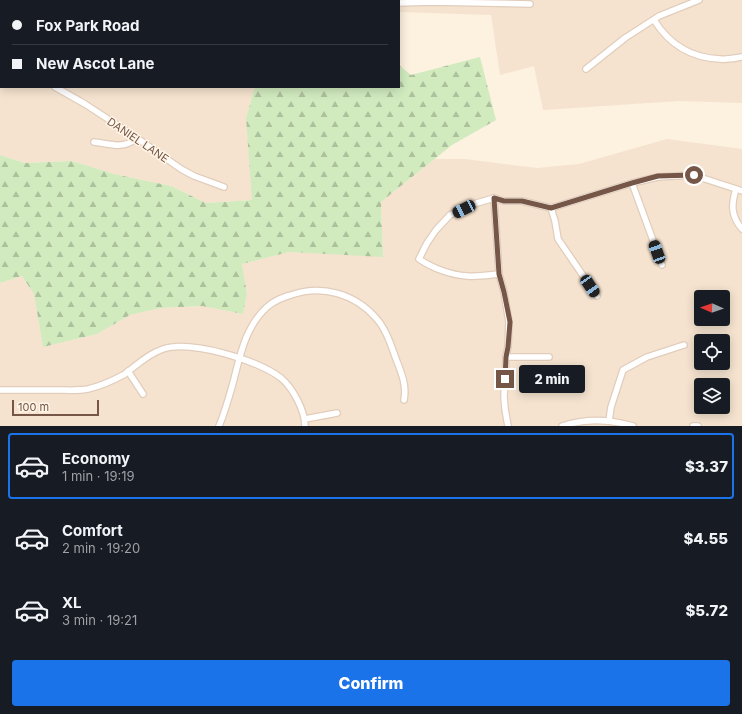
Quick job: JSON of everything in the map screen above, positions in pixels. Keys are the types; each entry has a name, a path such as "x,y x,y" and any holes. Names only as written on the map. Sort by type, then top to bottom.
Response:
{"street":[{"path":"586,69 625,38 667,12 699,0"},
{"path":"400,3 431,1 530,4"},
{"path":"654,20 669,39 690,53 701,57 722,60 742,57"},
{"name":"DANIEL LANE","path":"57,88 85,104 177,166 194,176 224,187"},
{"path":"94,142 126,144 131,143 137,138"},
{"path":"499,274 466,276 440,270 419,260 433,234 450,215 477,202 494,198 504,201 522,201 551,208 658,176 694,175 739,190 733,201 733,210 736,221 742,229"},
{"path":"632,183 662,265"},
{"path":"494,198 499,274 510,322 504,396 508,426"},
{"path":"551,208 558,239 597,296"},
{"path":"219,426 238,358 248,333 261,313 268,306 278,300 305,291 324,290 352,298 364,306 377,318 383,327 394,352 404,382 404,400"},
{"path":"609,421 610,407 623,370 647,357 684,345"},
{"path":"0,390 83,390 113,380 157,351 168,347 195,347 238,358 264,368 281,379 294,395 305,419 306,426"},
{"path":"506,357 549,357"},
{"path":"128,371 143,394"},
{"path":"305,419 337,413"},
{"path":"562,426 587,420 609,421 633,426"},
{"path":"693,426 698,426"}],"shaded area":[{"path":"400,0 742,0 742,103 679,101 543,110 534,66 500,75 491,15 400,12"},
{"path":"0,88 255,88 246,118 253,200 206,203 171,186 114,174 72,161 25,163 0,155"},
{"path":"667,139 742,149 742,426 0,426 0,283 22,276 34,294 43,347 97,334 130,315 161,308 202,306 243,314 247,294 242,264 289,252 383,256 381,202 435,159 465,159 537,168 579,164"}],"green space":[{"path":"480,57 496,120 452,145 381,202 383,257 289,252 242,264 247,294 243,314 202,306 161,308 130,315 97,334 43,347 34,294 22,276 0,283 0,155 25,163 72,161 114,174 171,186 206,203 252,200 246,118 255,88 400,88 400,66 411,75"}],"route":[{"path":"505,379 510,322 499,274 494,198 504,201 522,201 551,208 658,176 694,175"}]}
